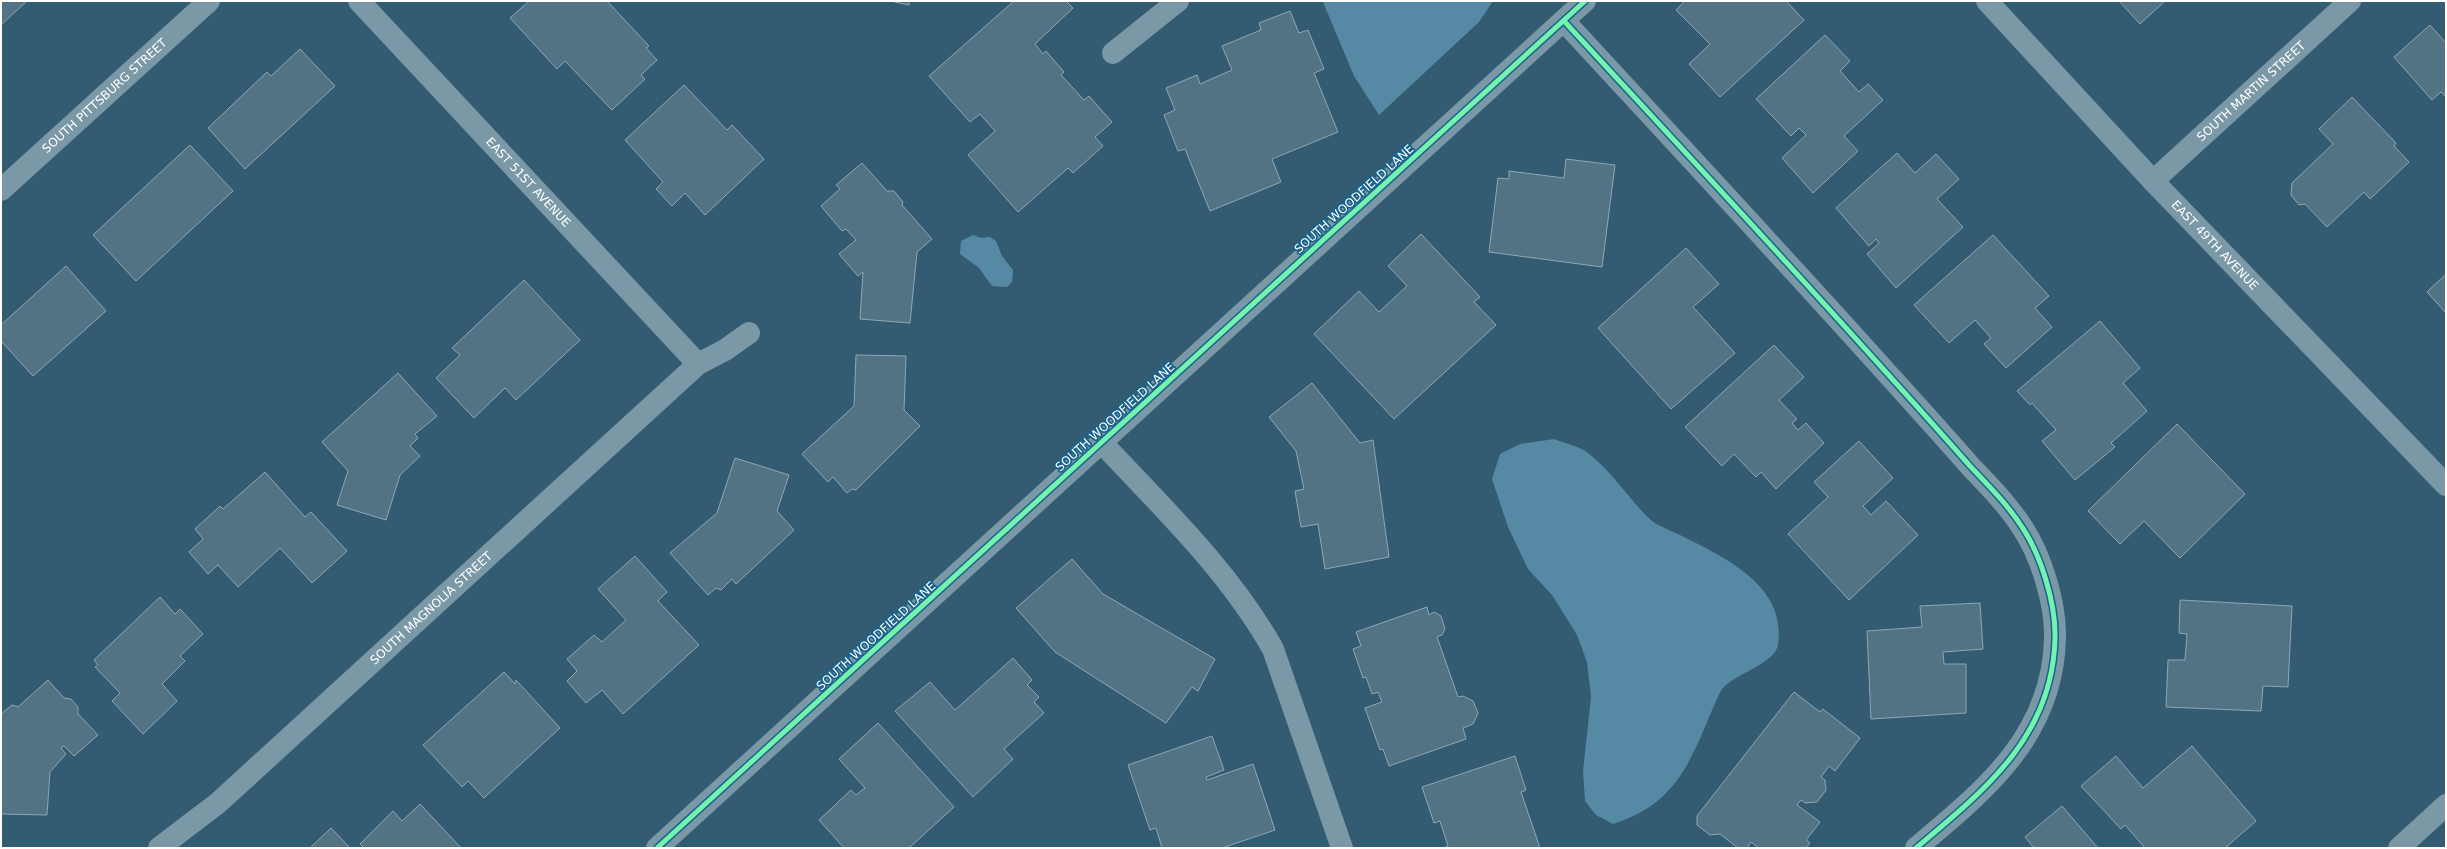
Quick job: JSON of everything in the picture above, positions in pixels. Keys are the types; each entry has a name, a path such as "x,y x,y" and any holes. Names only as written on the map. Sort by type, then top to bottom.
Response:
{"street":[{"name":"SOUTH PITTSBURG STREET","path":"1,190 209,1"},
{"name":"EAST 51ST AVENUE","path":"359,1 698,364"},
{"path":"1113,53 1178,1"},
{"name":"SOUTH WOODFIELD LANE","path":"657,848 1585,1"},
{"name":"EAST 49TH AVENUE","path":"1987,1 2152,181 2446,485"},
{"name":"SOUTH MARTIN STREET","path":"2152,181 2350,1"},
{"path":"1564,21 1853,335 1991,489 2023,528 2046,577 2055,637 2048,691 2030,733 2008,764 1968,804 1916,848"},
{"name":"SOUTH MAGNOLIA STREET","path":"159,848 218,803 698,364 725,350 750,333"},
{"path":"1102,443 1228,581 1256,619 1273,648 1342,848"},
{"path":"2400,848 2446,805"}],"water":[{"path":"1493,1 1479,22 1379,115 1354,76 1323,2"},
{"path":"973,235 981,238 990,237 996,241 1002,256 1013,270 1012,282 1007,287 992,286 979,268 960,254 961,241"},
{"path":"1554,439 1580,448 1588,453 1613,477 1652,521 1717,554 1750,577 1763,590 1773,606 1778,624 1778,645 1770,657 1763,663 1737,677 1722,689 1696,747 1678,780 1652,805 1634,816 1613,824 1596,815 1585,801 1583,771 1591,697 1587,662 1577,635 1552,595 1528,569 1508,527 1492,479 1500,454 1520,444"}],"building":[{"path":"1,1 27,1 1,25"},
{"path":"529,1 607,1 649,46 646,48 657,60 641,75 645,79 612,110 565,61 557,69 510,18"},
{"path":"890,1 909,1 909,5"},
{"path":"1014,1 1066,1 1073,8 1035,44 1043,54 1046,51 1064,72 1061,75 1084,100 1089,96 1112,122 1095,137 1103,146 1073,173 1068,168 1018,212 968,155 995,131 980,114 970,122 929,76"},
{"path":"1685,1 1786,1 1804,20 1720,97 1689,64 1710,44 1676,10"},
{"path":"2119,1 2165,1 2140,24"},
{"path":"1290,11 1299,33 1308,30 1324,69 1314,73 1338,132 1272,159 1281,182 1210,211 1185,149 1178,151 1164,115 1175,110 1166,88 1197,75 1200,84 1232,70 1222,46 1261,30 1259,23"},
{"path":"2430,25 2446,43 2446,97 2441,92 2432,100 2394,57"},
{"path":"1825,35 1850,61 1840,71 1859,92 1868,84 1883,100 1844,136 1858,151 1813,193 1782,158 1806,135 1799,128 1791,136 1756,99"},
{"path":"300,49 335,86 245,169 208,128 267,72 271,76"},
{"path":"684,85 727,130 732,125 764,159 705,215 685,193 672,206 656,189 663,182 625,140"},
{"path":"2352,97 2396,143 2394,146 2409,162 2370,199 2364,192 2327,227 2305,204 2299,205 2291,195 2292,183 2333,144 2319,129"},
{"path":"190,145 233,191 136,281 93,235"},
{"path":"1897,153 1915,173 1936,154 1959,179 1937,199 1963,227 1896,288 1867,254 1879,243 1876,239 1869,246 1836,208"},
{"path":"1566,159 1615,165 1602,267 1489,252 1498,178 1509,179 1509,171 1564,178"},
{"path":"862,163 887,191 894,191 903,202 902,205 932,239 917,252 910,323 860,319 863,272 858,276 839,254 856,240 846,229 842,231 821,206 840,189 836,185"},
{"path":"1421,234 1480,297 1474,302 1496,325 1394,419 1314,334 1359,291 1379,312 1407,286 1388,266"},
{"path":"1993,235 2049,296 2035,308 2052,327 2006,368 1984,344 1991,338 1975,320 1949,343 1914,305"},
{"path":"1686,248 1719,284 1693,307 1735,353 1671,409 1598,328"},
{"path":"66,266 106,311 33,376 1,341 1,325"},
{"path":"2446,274 2446,313 2427,292"},
{"path":"524,280 580,340 516,400 505,388 474,418 436,378 460,355 452,348"},
{"path":"2100,321 2140,368 2123,383 2147,411 2111,443 2115,447 2075,480 2042,441 2056,430 2032,403 2030,405 2017,391"},
{"path":"1774,345 1804,377 1779,400 1797,419 1792,423 1798,430 1806,423 1824,443 1776,489 1761,472 1756,477 1734,454 1722,466 1685,427"},
{"path":"856,355 906,356 904,410 920,426 856,490 852,489 847,493 833,477 828,482 802,454 854,406"},
{"path":"398,373 437,416 415,434 418,438 410,446 420,456 400,475 386,520 337,505 348,471 322,442"},
{"path":"1312,383 1360,443 1373,440 1389,557 1325,569 1318,524 1301,527 1295,491 1304,489 1296,451 1269,417"},
{"path":"2177,424 2245,494 2180,558 2144,521 2120,544 2088,511"},
{"path":"1859,441 1893,478 1863,506 1871,515 1886,501 1918,535 1849,600 1788,534 1828,497 1814,482"},
{"path":"735,458 789,475 777,511 794,530 736,584 732,579 721,590 716,588 708,595 670,553 717,513"},
{"path":"265,472 305,517 311,512 347,551 312,583 280,548 238,587 218,565 208,574 189,552 203,539 195,529 220,506 223,509"},
{"path":"635,556 667,592 658,601 699,645 623,714 602,690 586,703 567,681 577,671 567,659 594,635 602,642 626,620 598,589"},
{"path":"1072,559 1103,594 1215,659 1198,691 1192,687 1166,723 1055,652 1016,608"},
{"path":"160,597 175,614 180,609 203,634 180,656 185,661 162,684 177,701 143,734 112,701 120,693 95,667 98,665 94,660"},
{"path":"2180,600 2292,606 2288,687 2263,686 2261,711 2166,707 2168,660 2185,660 2187,634 2179,633"},
{"path":"1980,603 1983,649 1943,652 1944,664 1966,664 1966,713 1871,719 1867,631 1922,627 1920,606"},
{"path":"1427,607 1429,615 1434,612 1441,616 1445,629 1442,635 1437,637 1458,697 1463,696 1473,701 1478,713 1473,724 1463,728 1466,739 1389,766 1383,749 1380,750 1365,708 1382,702 1378,692 1372,694 1366,677 1363,678 1353,649 1361,646 1356,632"},
{"path":"1013,658 1032,680 1027,685 1039,697 1034,702 1044,713 1004,749 1013,759 973,797 895,711 930,682 955,710"},
{"path":"504,672 515,684 516,680 560,728 484,798 468,781 462,787 423,745"},
{"path":"48,680 64,698 71,699 78,707 78,714 98,735 74,756 64,746 61,748 66,754 50,772 47,815 1,814 1,714 12,705 18,707"},
{"path":"1794,692 1820,712 1823,709 1860,738 1835,771 1829,766 1821,777 1825,780 1826,790 1817,802 1805,803 1801,800 1797,805 1820,822 1806,840 1810,843 1806,848 1759,848 1751,842 1747,848 1738,848 1720,834 1710,835 1697,825 1697,816"},
{"path":"878,723 954,807 909,848 844,848 819,820 851,790 856,795 865,788 839,759"},
{"path":"1212,736 1224,770 1206,777 1207,780 1253,764 1275,830 1222,848 1162,848 1156,828 1150,830 1128,765"},
{"path":"2192,746 2256,821 2225,848 2145,848 2125,825 2121,829 2081,786 2116,756 2143,788"},
{"path":"1515,756 1526,790 1521,792 1540,848 1444,848 1448,846 1440,821 1434,823 1422,787"},
{"path":"420,804 461,848 364,848 360,844 393,811 402,821"},
{"path":"2062,806 2098,848 2034,848 2025,837"},
{"path":"331,828 350,848 310,848"}],"cycle path":[{"path":"657,848 1585,1"},
{"path":"1564,21 1998,495 2029,538 2041,565 2050,595 2055,625 2051,673 2042,704 2028,732 2011,758 1990,782 1967,804 1916,848"}]}
